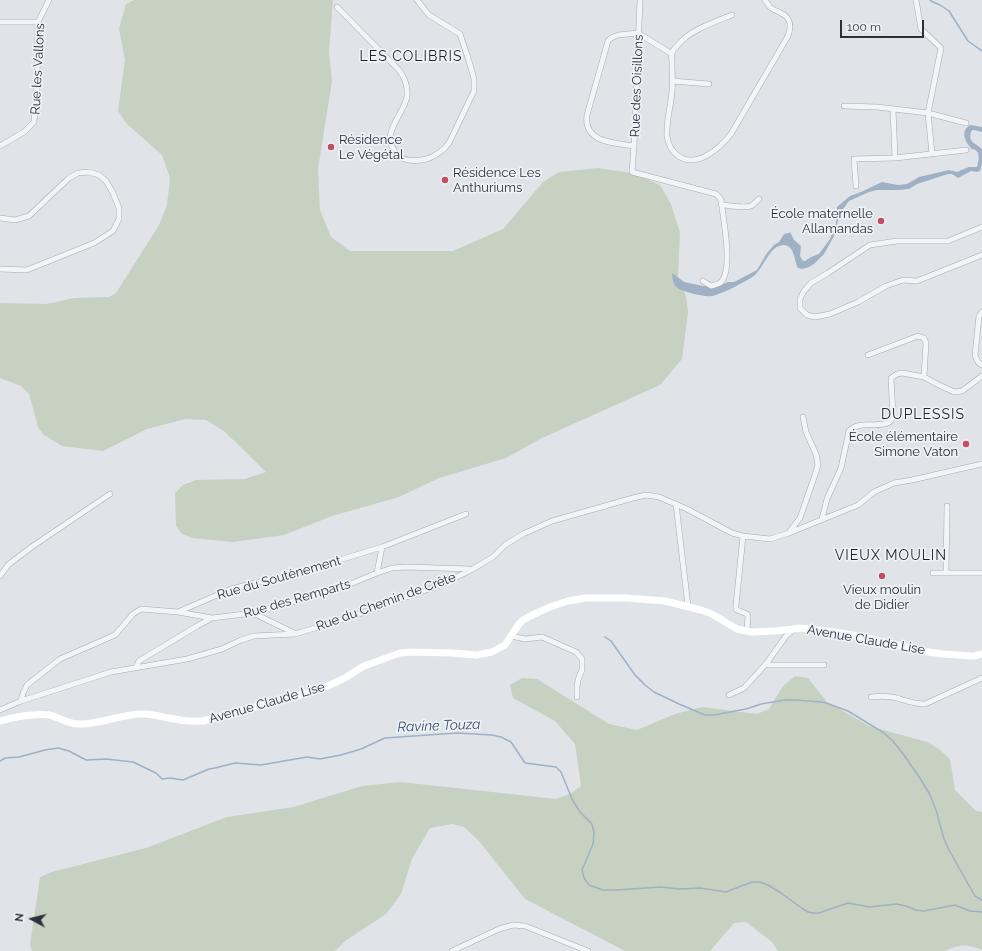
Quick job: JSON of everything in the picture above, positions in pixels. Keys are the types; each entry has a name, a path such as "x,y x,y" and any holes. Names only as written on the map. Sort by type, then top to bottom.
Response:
{"street":[{"name":"Rue les Vallons","path":"0,146 24,132 34,122 37,84 38,22 49,0"},
{"path":"337,7 399,70 405,79 407,89 406,100 390,131 390,141 392,148 398,156 412,161 427,159 446,148 474,91 474,79 460,34 429,15 417,0"},
{"name":"Rue des Oisillons","path":"640,0 632,172 716,194 719,197 721,204"},
{"path":"732,15 687,36 680,42 672,54 672,90 667,128 671,148 678,156 683,158 692,160 701,158 718,148 725,141 731,134 788,36 791,26 789,20 783,14 771,7 765,0"},
{"path":"916,0 921,29 941,48 928,113 932,154"},
{"path":"0,22 38,22"},
{"path":"634,146 608,142 596,138 586,125 586,115 608,41 618,35 638,33 672,54"},
{"path":"672,80 709,84"},
{"path":"844,106 877,107 928,113 966,123"},
{"path":"893,110 895,158"},
{"path":"856,186 854,159 895,158 966,150"},
{"path":"0,218 15,220 28,216 69,178 78,173 89,172 106,181 119,208 119,219 112,232 94,243 27,270 0,269"},
{"path":"703,281 711,286 721,282 725,275 727,253 721,204 727,206 749,206 754,204 759,199"},
{"path":"982,227 948,241 897,241 870,245 811,283 804,291 800,299 800,308 807,315 815,317 830,314 858,302 886,286 903,280 917,281 982,255"},
{"path":"982,312 978,321 975,355 978,362 982,365"},
{"path":"868,355 918,336 924,338 926,343 924,377"},
{"path":"822,519 827,499 841,468 849,431 858,425 886,424 890,422 893,416 891,378 902,373 924,377 954,392 962,391 982,376"},
{"path":"789,533 800,518 818,465 817,457 806,432 803,417"},
{"name":"Rue du Chemin de Crête","path":"0,710 21,701 111,672 187,659 222,649 254,636 295,634 358,615 440,585 471,570 493,558 505,545 511,541 552,521 646,495 659,497 676,504 732,533 743,536 770,539 858,506 874,492 894,483 982,464"},
{"path":"0,576 10,564 33,546 110,494"},
{"path":"676,504 688,606"},
{"path":"946,573 947,506"},
{"name":"Rue du Soutènement","path":"178,612 231,589 300,572 382,547 466,514"},
{"path":"743,536 736,596 736,609 748,616 747,631"},
{"path":"377,573 382,547"},
{"name":"Rue des Remparts","path":"136,667 139,661 212,618 253,613 338,589 392,568 407,567 471,570"},
{"path":"933,572 982,573"},
{"name":"Avenue Claude Lise","path":"0,721 39,715 53,716 76,724 91,724 121,717 145,714 184,721 203,721 319,690 343,679 364,666 400,653 452,653 476,655 492,652 505,645 523,620 550,607 568,601 585,598 665,600 712,614 737,629 751,632 801,628 859,636 921,651 974,656 982,654"},
{"path":"21,701 27,685 60,659 115,635 133,614 141,610 178,612 212,618"},
{"path":"253,613 295,634"},
{"path":"729,695 744,688 766,664 786,636 794,629"},
{"path":"511,636 525,639 542,637 576,652 582,659 582,670 578,680 577,697"},
{"path":"766,664 824,665"},
{"path":"871,697 882,696 896,698 916,704 925,704 982,678"},
{"path":"452,951 499,929 513,925 525,926 588,951"}],"green space":[{"path":"134,0 333,0 329,52 332,81 318,169 320,210 331,237 350,251 453,251 503,229 543,182 559,172 598,168 632,173 660,185 671,204 680,233 678,276 686,296 688,312 682,359 660,385 542,438 506,458 439,478 399,497 332,516 284,535 233,542 192,538 182,534 176,526 175,493 183,485 196,480 245,479 266,472 224,431 206,420 185,419 147,429 103,451 62,446 44,435 38,427 29,394 21,386 0,378 0,303 47,304 74,298 109,297 116,293 159,225 167,205 170,178 162,155 127,124 118,111 125,60 119,29 126,4"},
{"path":"795,676 808,678 827,702 869,726 927,742 939,749 950,759 955,790 976,811 982,812 982,950 964,946 945,951 778,951 772,942 746,922 734,923 710,951 625,951 525,899 479,841 464,827 453,824 430,828 412,859 401,894 386,914 345,941 335,951 32,951 30,945 40,877 52,872 146,848 227,817 294,807 362,786 401,782 556,799 570,794 581,786 575,744 555,721 513,698 510,685 522,678 537,679 609,724 637,730 675,714 702,707 757,714 769,709 783,686"}],"water":[{"path":"970,125 982,127 982,132 972,130 970,134 972,142 982,149 982,164 980,171 971,171 958,178 952,174 948,174 917,184 909,189 877,190 849,201 840,213 834,236 824,254 809,267 802,269 798,268 793,252 789,247 783,245 774,249 753,277 716,295 700,295 687,292 675,286 672,273 684,282 703,286 716,287 728,282 734,282 757,270 767,253 779,242 784,234 790,232 794,240 801,246 800,256 803,261 819,254 830,239 836,223 837,207 850,196 882,182 898,185 907,184 919,177 949,170 957,172 969,167 977,167 979,158 978,153 969,146 964,133"}],"waterway":[{"path":"930,0 949,11 968,41 982,51"},
{"path":"605,637 611,641 635,675 645,685 654,692 705,715 714,715 785,700 821,702 848,711 884,733 893,741 904,755 930,795 949,850 975,896 982,900"},
{"name":"Ravine Touza","path":"0,761 5,758 19,757 58,748 69,751 86,760 106,759 133,762 156,773 162,779 170,778 183,780 209,769 235,763 261,765 307,757 320,759 341,755 361,749 385,738 457,733 492,735 501,737 511,742 525,763 556,767 561,772 572,799 580,812 592,824 594,833 593,844 582,870 584,878 589,885 603,890 661,887 679,889 700,888 726,892 752,882 760,882 781,893 808,912 813,913 819,913 848,903 870,907 896,904 924,911 955,905 970,911 982,912"}],"place":[{"name":"Résidence Le Végétal","path":"331,147"},
{"name":"Résidence Les Anthuriums","path":"445,180"},
{"name":"École maternelle Allamandas","path":"881,221"},
{"name":"École élémentaire Simone Vaton","path":"966,444"},
{"name":"Vieux moulin de Didier","path":"882,576"}],"district":[{"name":"LES COLIBRIS","path":"411,57"},
{"name":"DUPLESSIS","path":"923,415"},
{"name":"VIEUX MOULIN","path":"891,556"}]}
